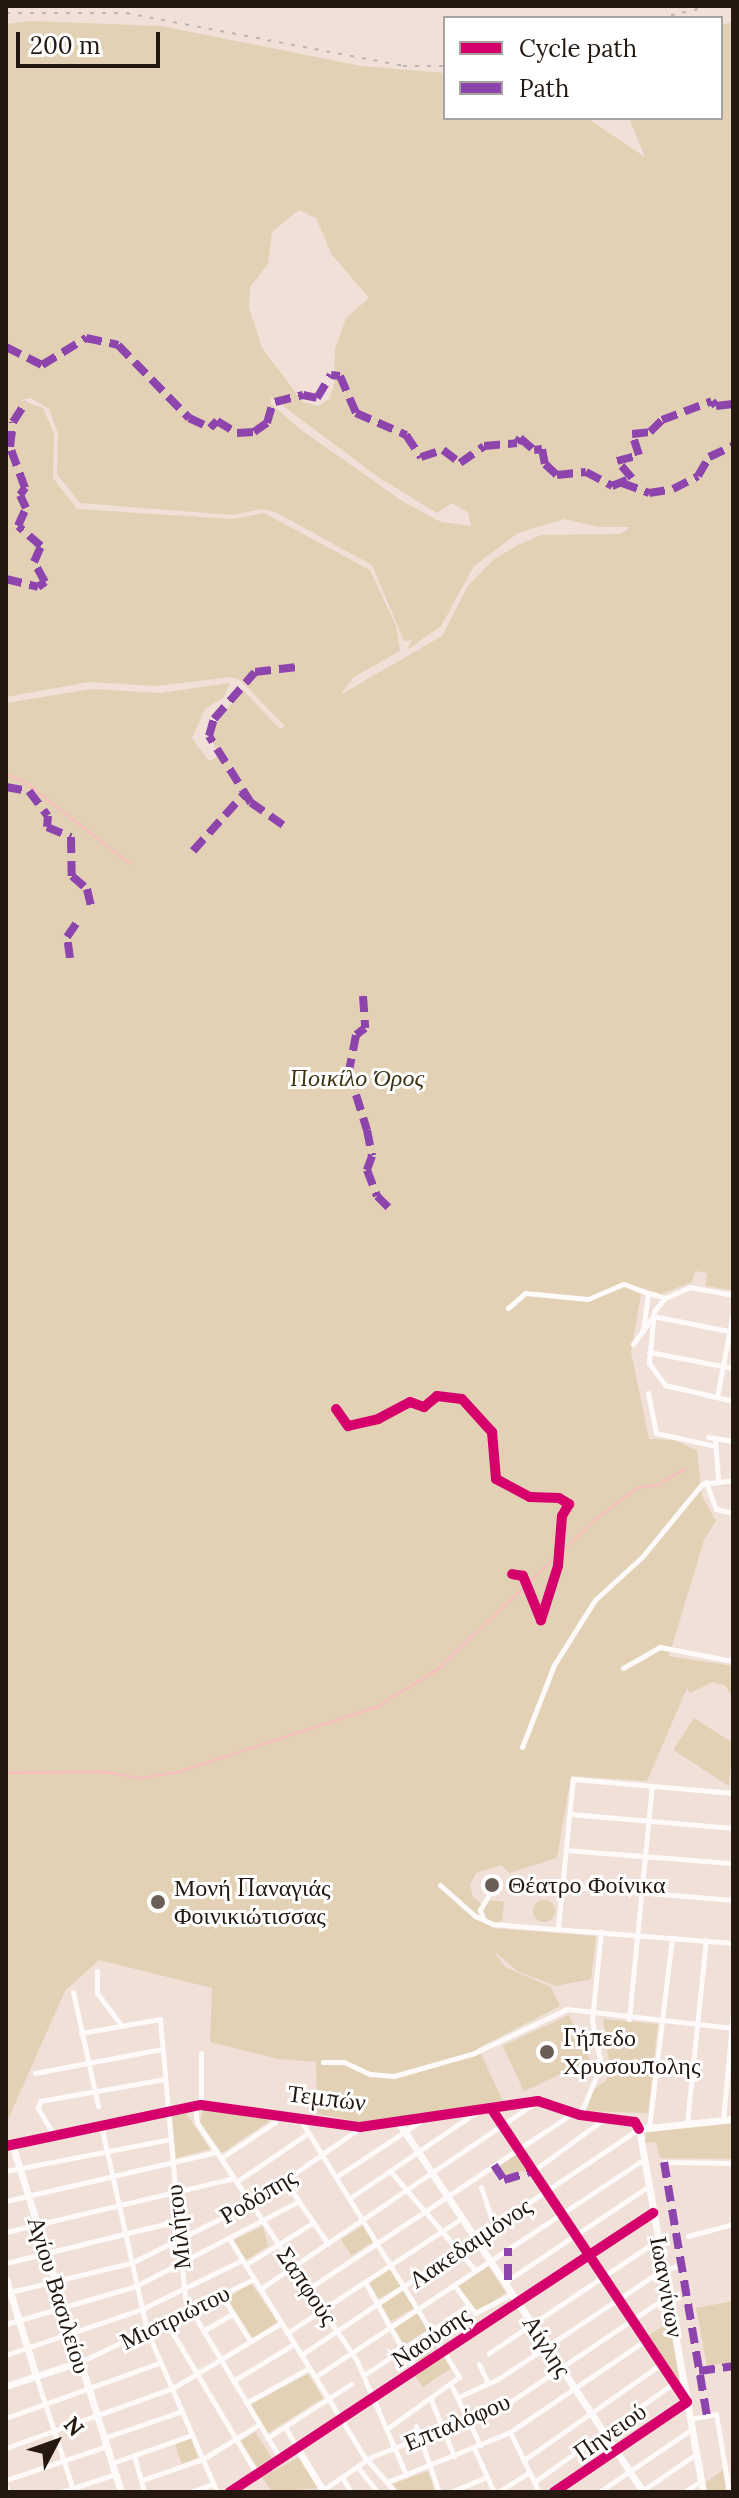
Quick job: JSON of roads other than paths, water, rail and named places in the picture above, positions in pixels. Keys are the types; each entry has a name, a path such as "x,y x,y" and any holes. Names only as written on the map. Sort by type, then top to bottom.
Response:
{"street":[{"path":"508,1308 525,1293 588,1299 624,1284 665,1298"},
{"path":"633,1344 665,1298 690,1287 733,1295"},
{"path":"643,1331 648,1293"},
{"path":"717,1397 733,1312"},
{"path":"653,1316 731,1332"},
{"path":"653,1316 649,1352 652,1372 673,1388 733,1401"},
{"path":"649,1352 733,1368"},
{"path":"648,1393 656,1433 715,1446"},
{"path":"718,1479 715,1446 711,1437 733,1441"},
{"path":"522,1747 554,1665 591,1606 642,1557 706,1481 732,1480"},
{"path":"706,1481 716,1509 733,1513"},
{"path":"623,1668 660,1647 733,1661"},
{"path":"558,1928 573,1779 733,1793"},
{"path":"629,2019 652,1786"},
{"path":"570,1814 733,1828"},
{"path":"566,1850 733,1863"},
{"path":"440,1885 483,1919 733,1943"},
{"path":"562,1886 733,1900"},
{"path":"483,1919 480,1910 488,1896"},
{"path":"470,1908 480,1910"},
{"path":"308,2289 518,2149 576,2114 601,2065 592,2016 601,1931"},
{"path":"649,2128 672,1937"},
{"path":"687,2123 706,1940"},
{"path":"81,2033 122,2026 97,1993 97,1971"},
{"path":"73,1992 98,2106"},
{"path":"323,2062 344,2062 370,2074 394,2076 472,2054 567,2009 592,2016 732,2028"},
{"path":"723,2120 733,2013"},
{"name":"Μιλήτου","path":"122,2026 160,2019 177,2221 184,2288 190,2310 280,2458"},
{"path":"35,2073 162,2049"},
{"path":"198,2105 201,2053"},
{"path":"53,2134 38,2108 40,2101 165,2079"},
{"path":"260,2289 504,2128 538,2101"},
{"name":"Τεμπών","path":"9,2145 198,2105 298,2115 360,2127 431,2114 538,2101 576,2114 636,2122 639,2129"},
{"name":"Σαπφούς","path":"198,2105 197,2123 364,2375 406,2475"},
{"path":"491,2108 687,2402"},
{"path":"350,2198 481,2109"},
{"path":"221,2158 275,2122 279,2113"},
{"path":"336,2177 431,2114"},
{"path":"298,2115 307,2134 393,2263 459,2379 388,2428"},
{"path":"533,2171 604,2119"},
{"path":"639,2129 733,2119"},
{"name":"Αίγλης","path":"397,2120 643,2492"},
{"path":"101,2124 147,2331 217,2492"},
{"name":"Ροδόπης","path":"10,2292 131,2263 252,2203 360,2127"},
{"name":"Ιωαννίνων","path":"639,2129 703,2492"},
{"name":"Λακεδαιμόνος","path":"301,2355 639,2129"},
{"path":"6,2232 118,2204 235,2180 307,2134"},
{"path":"6,2171 170,2139"},
{"name":"Αγίου Βασιλείου","path":"9,2145 19,2167 121,2492"},
{"path":"6,2201 216,2152"},
{"path":"315,2377 644,2159"},
{"path":"664,2162 733,2163"},
{"path":"391,2172 475,2270"},
{"path":"285,2181 328,2244"},
{"path":"505,2282 649,2186"},
{"path":"481,2187 494,2226"},
{"path":"6,2324 136,2286 265,2223 299,2201"},
{"name":"Ναούσης","path":"230,2492 653,2213"},
{"path":"287,2333 462,2218"},
{"path":"6,2263 177,2221"},
{"path":"6,2355 142,2309 279,2245 314,2222"},
{"path":"688,2236 733,2224"},
{"path":"230,2240 366,2460 395,2492"},
{"path":"489,2353 658,2240"},
{"path":"458,2397 488,2383 663,2270 680,2265"},
{"path":"6,2279 73,2490"},
{"name":"Μιστριώτου","path":"6,2386 79,2362 254,2279"},
{"path":"365,2282 415,2372"},
{"path":"454,2285 476,2313 513,2293"},
{"path":"221,2294 250,2342"},
{"name":"Επταλόφου","path":"322,2491 366,2460 507,2404 668,2296"},
{"path":"364,2375 468,2306"},
{"path":"203,2331 233,2314"},
{"path":"166,2322 257,2474"},
{"path":"6,2448 97,2418 173,2388 281,2323"},
{"path":"387,2482 510,2432 646,2340"},
{"path":"233,2381 294,2344"},
{"path":"6,2418 159,2363"},
{"path":"479,2364 488,2383"},
{"path":"524,2460 590,2410 661,2364"},
{"path":"246,2403 309,2368"},
{"path":"534,2482 674,2383"},
{"path":"267,2438 351,2384"},
{"path":"451,2385 470,2420 487,2477 496,2492 529,2473"},
{"path":"431,2400 454,2456"},
{"name":"Πηνειού","path":"554,2492 687,2402"},
{"path":"6,2480 182,2411"},
{"path":"690,2419 716,2414 729,2492"},
{"path":"144,2492 139,2484 142,2480 203,2459 258,2425"},
{"path":"416,2426 439,2492"},
{"path":"285,2427 322,2491"},
{"path":"599,2492 692,2429"},
{"path":"510,2432 539,2492"},
{"path":"112,2463 192,2435"},
{"path":"643,2492 696,2454"},
{"path":"134,2456 142,2480"},
{"path":"357,2466 377,2492"},
{"path":"61,2492 116,2474"},
{"path":"342,2477 351,2492"},
{"path":"451,2492 487,2477"},
{"path":"684,2492 702,2480"},
{"path":"190,2492 213,2484"},
{"path":"6,2486 8,2492"}],"waterway":[{"path":"6,774 26,783 130,864"},
{"path":"6,1773 103,1772 141,1778 178,1772 377,1707 438,1669 595,1520 637,1488 658,1485 685,1469"}],"railway":[{"path":"668,16 712,6"},
{"path":"6,13 126,13 403,66 443,66"}],"place":[{"name":"Θέατρο Φοίνικα","path":"492,1885"},
{"name":"Μονή Παναγιάς Φοινικιώτισσας","path":"158,1902"},
{"name":"Γήπεδο Χρυσουπολης","path":"547,2052"}],"park label":[{"name":"Ποικίλο Όρος","path":"357,1078"}]}
